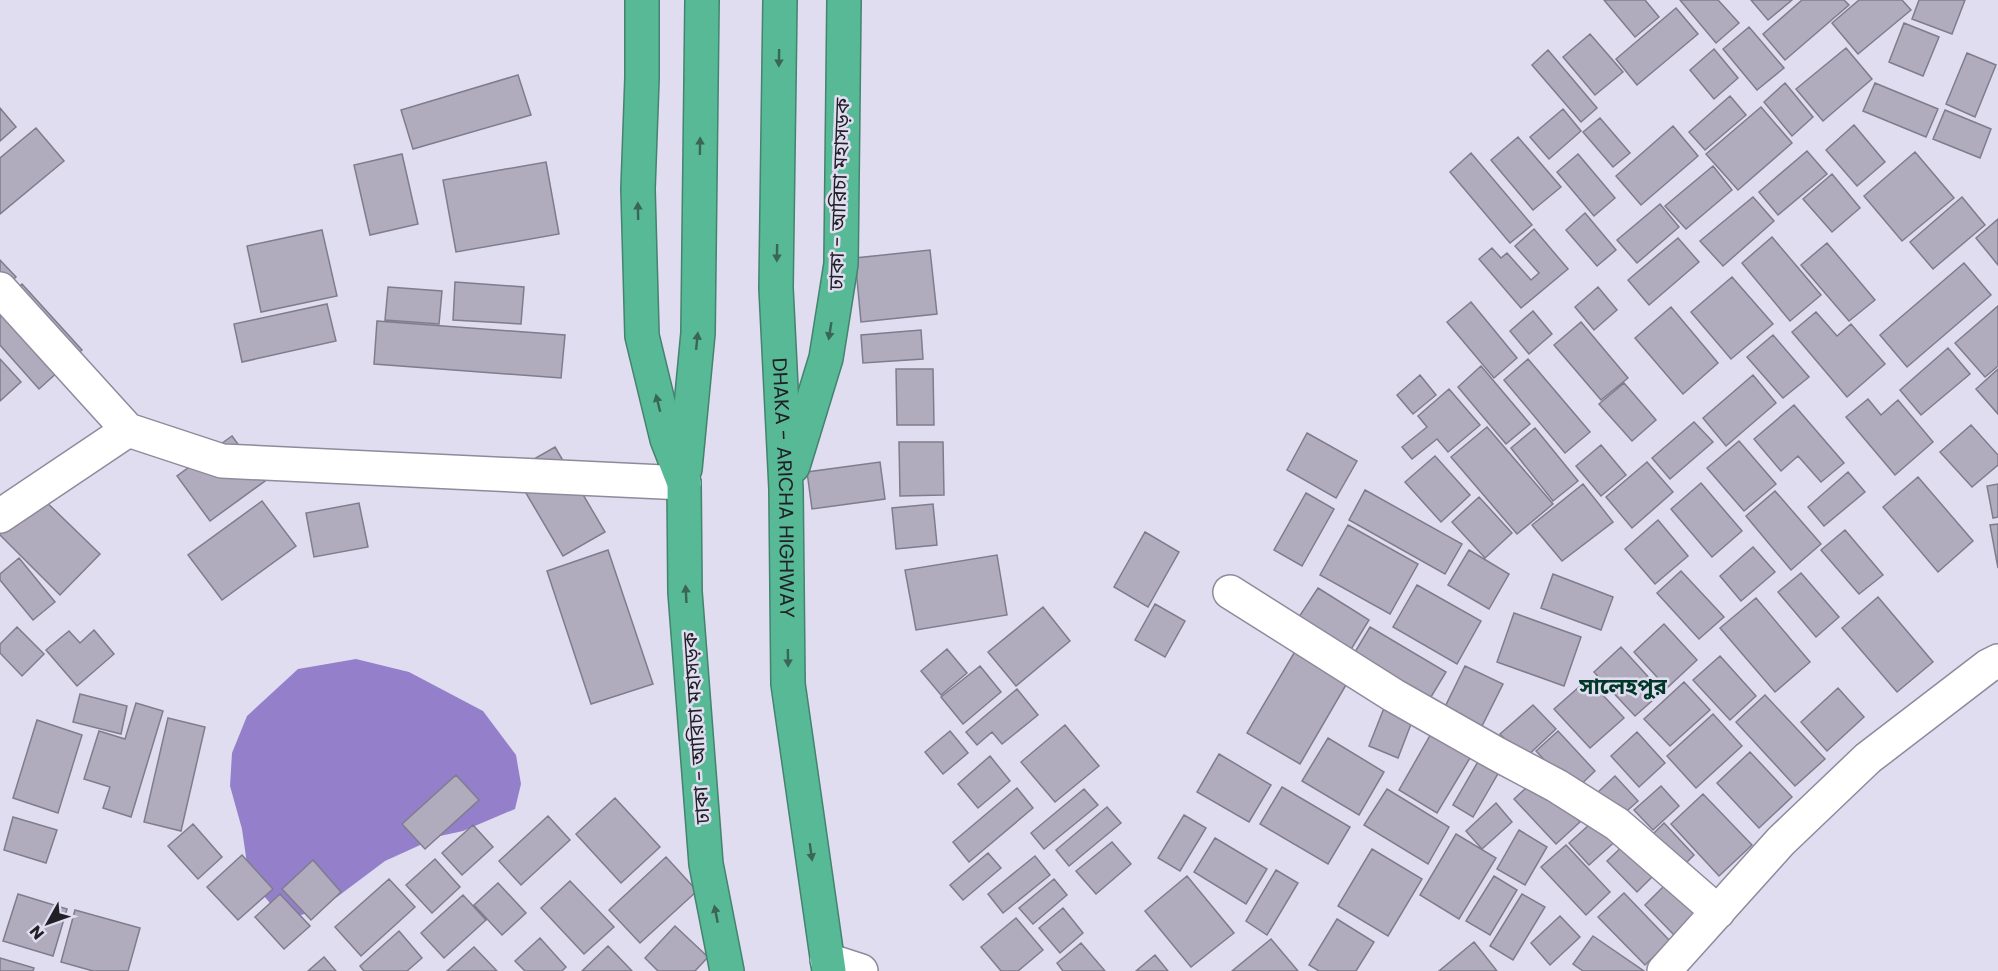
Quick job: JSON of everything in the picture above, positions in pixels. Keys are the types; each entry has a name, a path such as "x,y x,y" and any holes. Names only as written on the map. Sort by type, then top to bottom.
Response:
{"highway":[{"name":"ঢাকা - আরিচা মহাসড়ক","path":"642,0 638,189 642,336 667,439 684,483"},
{"name":"ঢাকা - আরিচা মহাসড়ক","path":"702,0 698,333 684,483 685,592 705,852 727,971"},
{"name":"DHAKA - ARICHA HIGHWAY","path":"780,0 776,288 786,489 788,684 828,965"},
{"name":"ঢাকা - আরিচা মহাসড়ক","path":"786,489 826,358 841,264 844,0"}],"street":[{"path":"0,289 128,430 222,461 684,483"},
{"path":"0,516 128,430"},
{"path":"1230,592 1394,694 1557,786 1617,825 1718,912"},
{"path":"1664,971 1781,841 1868,758 1988,666 1998,661"},
{"path":"828,965 861,971"}],"shaded area":[{"path":"356,659 409,672 483,711 516,755 521,784 515,809 463,831 440,836 385,861 337,897 311,912 298,916 274,908 249,878 242,829 230,786 232,753 247,716 298,669"}],"building":[{"path":"1604,0 1645,0 1659,17 1635,37"},
{"path":"1680,0 1718,0 1739,23 1716,43"},
{"path":"1751,0 1792,0 1768,20"},
{"path":"1802,0 1844,0 1849,5 1785,60 1763,34"},
{"path":"1859,0 1902,0 1911,10 1858,54 1832,23"},
{"path":"1919,0 1965,0 1952,34 1912,19"},
{"path":"1676,8 1698,34 1637,85 1616,59"},
{"path":"1904,23 1939,37 1923,76 1889,62"},
{"path":"1749,27 1784,68 1757,90 1723,49"},
{"path":"1590,34 1623,72 1595,95 1563,57"},
{"path":"1846,48 1872,79 1823,121 1796,89"},
{"path":"1714,49 1738,78 1714,99 1690,70"},
{"path":"1548,50 1597,108 1581,122 1532,65"},
{"path":"1967,53 1996,65 1975,117 1946,104"},
{"path":"518,75 531,115 413,149 401,110"},
{"path":"1785,83 1813,117 1792,136 1764,102"},
{"path":"1875,83 1938,109 1926,137 1863,111"},
{"path":"1730,96 1746,115 1705,150 1689,132"},
{"path":"1761,107 1792,143 1738,190 1706,154"},
{"path":"0,108 16,127 0,141"},
{"path":"1563,109 1581,131 1549,159 1530,137"},
{"path":"1945,110 1991,129 1980,158 1933,139"},
{"path":"1600,118 1630,153 1613,167 1583,132"},
{"path":"1854,125 1885,162 1857,186 1826,150"},
{"path":"1673,126 1698,156 1641,205 1616,176"},
{"path":"36,128 64,161 0,214 0,158"},
{"path":"1518,137 1561,187 1533,210 1491,160"},
{"path":"1807,151 1827,174 1778,215 1759,192"},
{"path":"1915,152 1954,198 1902,241 1864,196"},
{"path":"1471,153 1532,225 1510,243 1450,172"},
{"path":"402,154 418,224 370,235 354,165"},
{"path":"1578,154 1615,198 1594,216 1557,172"},
{"path":"546,162 559,234 456,252 443,180"},
{"path":"1713,166 1732,190 1686,229 1665,206"},
{"path":"1832,174 1860,208 1832,232 1803,199"},
{"path":"1753,197 1774,221 1723,266 1700,241"},
{"path":"1962,197 1985,225 1933,269 1910,242"},
{"path":"1660,204 1679,227 1637,263 1617,240"},
{"path":"1585,213 1616,250 1597,266 1566,230"},
{"path":"1998,219 1998,265 1976,238"},
{"path":"1534,229 1568,269 1521,308 1479,259 1492,248 1501,258 1507,253 1531,280 1539,273 1515,246"},
{"path":"322,230 337,296 261,312 247,246"},
{"path":"1772,237 1821,295 1790,321 1742,263"},
{"path":"1678,238 1699,262 1649,305 1628,280"},
{"path":"1827,243 1875,300 1849,321 1801,265"},
{"path":"930,250 937,314 861,322 855,258"},
{"path":"0,260 16,277 0,292"},
{"path":"1964,263 1991,295 1907,367 1880,335"},
{"path":"1732,277 1773,324 1731,359 1691,312"},
{"path":"455,282 524,287 521,324 453,320"},
{"path":"22,284 82,350 39,389 0,345 0,304"},
{"path":"388,287 442,291 439,324 385,320"},
{"path":"1598,287 1617,310 1594,330 1575,307"},
{"path":"1471,302 1517,358 1494,378 1447,322"},
{"path":"327,304 336,341 242,362 234,324"},
{"path":"1998,306 1998,366 1985,377 1955,343"},
{"path":"1671,307 1718,363 1683,394 1635,338"},
{"path":"1533,311 1552,334 1529,354 1510,331"},
{"path":"1816,312 1837,336 1851,324 1885,364 1847,397 1792,332"},
{"path":"377,321 565,335 561,378 374,364"},
{"path":"1581,322 1628,378 1601,400 1554,345"},
{"path":"921,330 923,359 863,363 861,335"},
{"path":"1773,335 1809,377 1783,398 1747,357"},
{"path":"1948,348 1970,374 1921,415 1900,390"},
{"path":"0,359 21,382 0,401"},
{"path":"1528,359 1590,432 1565,453 1504,380"},
{"path":"1481,366 1530,424 1506,444 1458,387"},
{"path":"896,369 933,369 934,425 897,425"},
{"path":"1998,369 1998,414 1976,389"},
{"path":"1420,375 1436,395 1413,414 1397,395"},
{"path":"1753,375 1776,403 1726,446 1703,418"},
{"path":"1624,383 1656,420 1632,441 1599,404"},
{"path":"1449,389 1480,425 1448,452 1437,439 1412,459 1402,447 1427,427 1418,416"},
{"path":"1868,399 1881,415 1898,400 1933,442 1895,475 1846,417"},
{"path":"1794,405 1844,463 1821,482 1798,456 1781,471 1754,439"},
{"path":"1694,422 1713,442 1670,479 1652,458"},
{"path":"1971,425 1998,455 1998,465 1972,487 1940,452"},
{"path":"1487,427 1553,504 1517,534 1451,457"},
{"path":"1535,428 1578,481 1553,501 1511,448"},
{"path":"1307,433 1357,461 1336,498 1287,470"},
{"path":"232,436 265,481 210,521 177,476"},
{"path":"1739,441 1776,484 1744,511 1707,468"},
{"path":"899,442 943,442 944,495 900,496"},
{"path":"1601,445 1626,475 1601,496 1576,466"},
{"path":"555,447 605,532 563,556 513,471"},
{"path":"1435,456 1470,495 1441,522 1405,482"},
{"path":"880,462 885,499 812,509 807,472"},
{"path":"1647,462 1673,492 1632,528 1606,497"},
{"path":"1848,472 1865,492 1824,526 1808,507"},
{"path":"1918,477 1973,541 1938,572 1883,507"},
{"path":"1701,483 1742,531 1712,557 1671,509"},
{"path":"1583,484 1613,522 1562,561 1532,525"},
{"path":"1998,484 1998,517 1993,518 1987,486"},
{"path":"1365,490 1462,544 1445,574 1349,520"},
{"path":"1775,491 1821,544 1791,570 1746,516"},
{"path":"37,493 100,554 60,595 0,535 0,530"},
{"path":"1306,493 1334,509 1302,566 1274,550"},
{"path":"1479,497 1512,533 1485,558 1452,522"},
{"path":"262,501 296,546 222,600 188,555"},
{"path":"359,503 368,547 314,557 306,513"},
{"path":"933,504 937,545 896,549 892,508"},
{"path":"1658,520 1688,556 1655,584 1625,549"},
{"path":"1998,524 1998,568 1990,525"},
{"path":"1348,525 1418,564 1390,614 1320,575"},
{"path":"1845,530 1883,575 1859,594 1821,550"},
{"path":"1145,532 1179,552 1148,607 1114,587"},
{"path":"1753,547 1775,572 1741,601 1720,576"},
{"path":"608,550 653,684 591,704 547,571"},
{"path":"1469,550 1509,574 1489,609 1448,585"},
{"path":"997,555 1007,615 916,630 905,570"},
{"path":"19,558 55,602 33,620 0,580 0,574"},
{"path":"1681,571 1724,617 1699,639 1657,593"},
{"path":"1801,573 1839,617 1816,637 1778,592"},
{"path":"1553,574 1613,597 1601,630 1541,608"},
{"path":"1417,585 1481,621 1457,664 1393,627"},
{"path":"1318,588 1369,620 1347,656 1295,623"},
{"path":"1878,597 1933,662 1897,692 1842,628"},
{"path":"1756,598 1810,662 1775,692 1720,628"},
{"path":"1155,604 1185,621 1165,657 1135,640"},
{"path":"1043,607 1070,641 1016,686 988,652"},
{"path":"1514,613 1581,637 1564,686 1497,662"},
{"path":"1664,624 1697,660 1667,688 1634,652"},
{"path":"17,627 44,654 22,676 0,653 0,644"},
{"path":"1370,627 1446,672 1428,702 1352,657"},
{"path":"94,630 114,654 77,686 46,650 69,631 80,643"},
{"path":"1621,647 1662,692 1635,716 1594,672"},
{"path":"1297,648 1350,678 1300,764 1247,733"},
{"path":"947,649 967,673 941,695 921,671"},
{"path":"1720,656 1756,696 1730,720 1693,680"},
{"path":"980,666 1001,692 963,724 941,697"},
{"path":"1465,666 1503,684 1480,730 1443,711"},
{"path":"1588,679 1624,718 1590,748 1554,709"},
{"path":"1684,682 1710,710 1670,746 1644,719"},
{"path":"1838,688 1864,717 1827,751 1801,722"},
{"path":"1017,689 1038,715 1002,744 992,732 977,745 966,732"},
{"path":"80,694 127,706 121,734 73,722"},
{"path":"1765,695 1825,759 1795,786 1736,722"},
{"path":"136,703 163,711 131,817 103,808 110,787 84,779 99,731 125,739"},
{"path":"1533,705 1556,729 1524,759 1500,734"},
{"path":"1384,708 1413,719 1398,758 1369,746"},
{"path":"1713,714 1742,746 1696,788 1667,756"},
{"path":"168,718 205,727 181,831 144,822"},
{"path":"37,720 82,735 58,813 13,798"},
{"path":"1065,725 1099,766 1055,802 1021,762"},
{"path":"1436,725 1476,748 1437,813 1399,790"},
{"path":"950,731 968,753 943,774 925,752"},
{"path":"1558,731 1595,771 1574,791 1536,751"},
{"path":"1637,732 1665,763 1639,787 1611,756"},
{"path":"1328,738 1384,772 1359,815 1302,781"},
{"path":"1750,752 1792,797 1759,828 1717,783"},
{"path":"1483,753 1503,765 1473,817 1453,805"},
{"path":"1219,754 1271,785 1249,822 1197,792"},
{"path":"990,756 1010,781 978,808 958,784"},
{"path":"456,775 479,800 425,849 402,824"},
{"path":"1615,776 1638,801 1619,818 1596,794"},
{"path":"1538,777 1580,822 1556,844 1514,799"},
{"path":"1661,786 1679,806 1653,830 1634,810"},
{"path":"1282,787 1350,827 1328,864 1260,824"},
{"path":"1017,788 1033,808 969,862 953,842"},
{"path":"1084,789 1098,805 1044,849 1031,833"},
{"path":"1387,789 1449,827 1428,864 1364,825"},
{"path":"1703,794 1752,845 1719,876 1671,824"},
{"path":"615,798 660,847 621,883 576,834"},
{"path":"1496,803 1512,822 1482,849 1466,831"},
{"path":"1107,807 1121,823 1069,866 1056,850"},
{"path":"1184,815 1206,828 1180,871 1158,858"},
{"path":"548,816 570,840 521,885 499,861"},
{"path":"1599,816 1619,838 1589,865 1569,843"},
{"path":"13,817 57,830 46,863 4,850"},
{"path":"1664,823 1694,855 1678,871 1648,839"},
{"path":"193,824 222,857 198,879 168,846"},
{"path":"473,825 493,847 462,875 442,853"},
{"path":"1519,830 1547,847 1525,885 1497,869"},
{"path":"1456,834 1496,858 1459,919 1420,895"},
{"path":"1215,838 1267,869 1246,904 1194,872"},
{"path":"1630,839 1659,870 1637,892 1607,861"},
{"path":"1112,842 1131,864 1096,894 1076,871"},
{"path":"1566,845 1610,892 1586,915 1541,867"},
{"path":"1372,849 1422,879 1388,936 1338,906"},
{"path":"988,853 1001,868 963,900 950,885"},
{"path":"242,855 273,889 238,920 207,887"},
{"path":"1035,856 1050,875 1003,913 988,894"},
{"path":"666,857 697,891 640,943 609,910"},
{"path":"435,859 460,887 432,913 406,885"},
{"path":"313,860 341,892 311,920 282,889"},
{"path":"1276,870 1298,883 1267,935 1246,921"},
{"path":"1187,876 1234,933 1191,967 1145,911"},
{"path":"1494,876 1517,890 1490,935 1466,921"},
{"path":"389,879 415,907 361,956 335,927"},
{"path":"1054,879 1067,895 1033,924 1019,908"},
{"path":"570,881 614,927 584,954 541,908"},
{"path":"1668,882 1696,913 1674,935 1645,905"},
{"path":"498,883 526,913 502,935 474,905"},
{"path":"1624,893 1670,941 1645,965 1598,917"},
{"path":"18,894 67,909 53,956 3,941"},
{"path":"280,894 310,926 284,949 255,917"},
{"path":"1522,894 1545,907 1513,960 1490,946"},
{"path":"463,895 486,920 444,958 421,933"},
{"path":"1063,908 1083,933 1060,953 1039,928"},
{"path":"75,910 140,928 128,971 93,971 61,962"},
{"path":"1560,916 1580,937 1550,965 1531,943"},
{"path":"1016,918 1043,950 1018,971 1001,971 981,947"},
{"path":"1337,919 1374,942 1356,971 1319,971 1309,965"},
{"path":"675,926 708,957 695,971 658,971 645,958"},
{"path":"399,931 422,958 407,971 364,971 360,966"},
{"path":"1593,936 1644,971 1583,971 1573,964"},
{"path":"540,938 566,967 562,971 525,971 515,961"},
{"path":"1271,939 1298,971 1232,971"},
{"path":"1474,942 1497,971 1439,971"},
{"path":"1081,943 1105,971 1063,971 1057,963"},
{"path":"608,946 632,971 582,971"},
{"path":"474,947 497,971 447,971"},
{"path":"1155,955 1168,971 1136,971"},
{"path":"324,957 336,971 308,971"},
{"path":"0,958 34,968 33,971 0,971"}],"district":[{"name":"সালেহপুর","path":"1623,686"}]}
